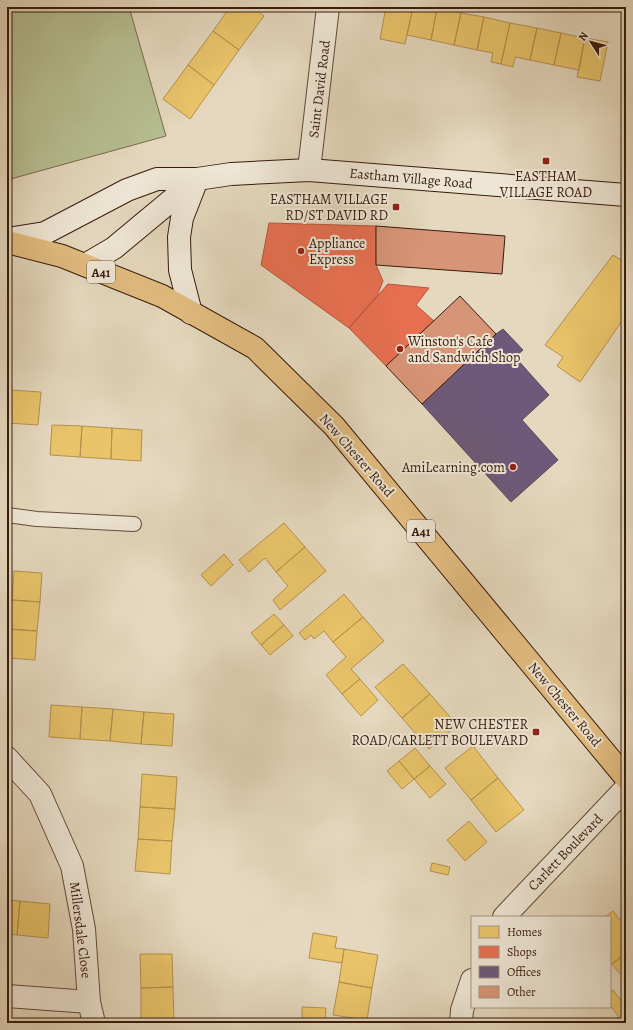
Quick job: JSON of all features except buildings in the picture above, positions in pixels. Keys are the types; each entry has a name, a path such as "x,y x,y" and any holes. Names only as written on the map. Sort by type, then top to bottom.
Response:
{"highway":[{"name":"New Chester Road","path":"7,241 62,256 162,296 255,348 334,426 626,778"}],"main road":[{"name":"Saint David Road","path":"309,170 328,7"},
{"name":"Eastham Village Road","path":"7,241 45,233 126,190 157,179 197,179 231,174 309,170 626,195"},
{"path":"85,265 114,248 197,179"},
{"path":"191,313 180,270 179,237 182,218 197,179"},
{"name":"Millersdale Close","path":"7,758 40,794 72,866 84,929 89,1002 94,1023"},
{"name":"Carlett Boulevard","path":"505,916 626,788"},
{"path":"461,1023 462,1010 471,983"},
{"path":"7,996 89,1002"}],"lane":[{"path":"7,515 37,519 134,524"}],"green space":[{"path":"7,7 129,7 166,136 7,180"}],"place":[{"name":"EASTHAM VILLAGE ROAD","path":"546,161"},
{"name":"EASTHAM VILLAGE RD/ST DAVID RD","path":"396,207"},
{"name":"Appliance Express","path":"301,251"},
{"name":"Winston's Cafe and Sandwich Shop","path":"400,349"},
{"name":"AmiLearning.com","path":"513,467"},
{"name":"NEW CHESTER ROAD/CARLETT BOULEVARD","path":"536,732"}]}
